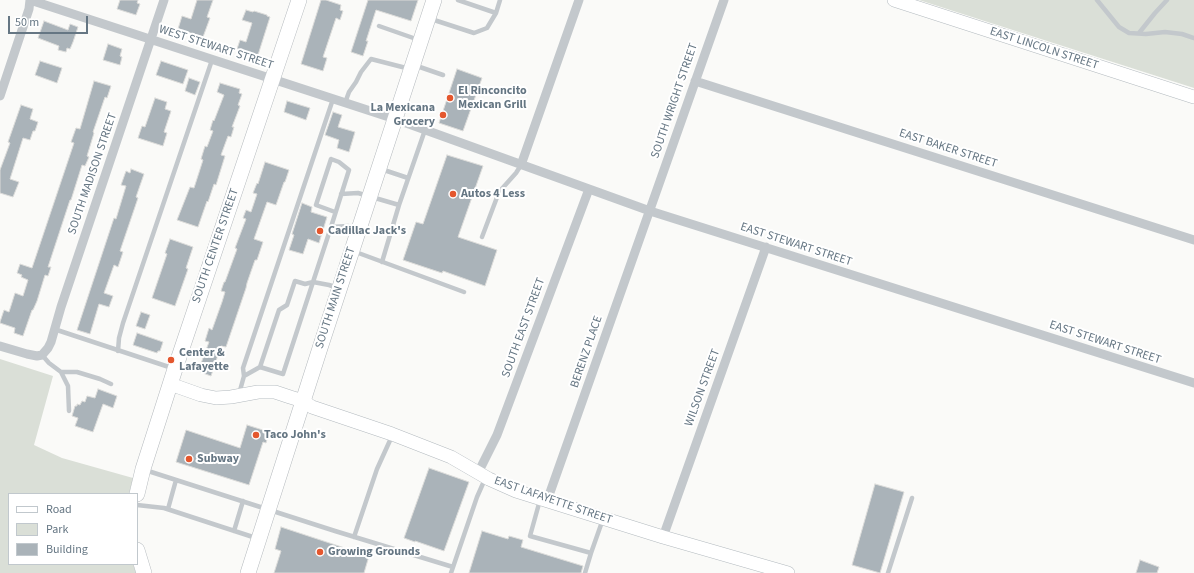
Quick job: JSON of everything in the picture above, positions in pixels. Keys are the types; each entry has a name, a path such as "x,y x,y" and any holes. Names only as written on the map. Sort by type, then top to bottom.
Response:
{"main road":[{"name":"SOUTH CENTER STREET","path":"136,493 170,384 300,0"},
{"name":"SOUTH MAIN STREET","path":"248,573 434,0"},
{"path":"138,553 144,573"}],"street":[{"name":"WEST STEWART STREET","path":"30,0 395,119"},
{"path":"0,96 29,9 30,0"},
{"name":"SOUTH MADISON STREET","path":"42,355 51,342 54,329 152,40 164,0"},
{"path":"521,165 579,0"},
{"name":"SOUTH WRIGHT STREET","path":"650,211 724,0"},
{"name":"EAST LINCOLN STREET","path":"894,0 1194,97"},
{"name":"EAST BAKER STREET","path":"695,81 1194,240"},
{"name":"EAST STEWART STREET","path":"395,119 650,211 1194,383"},
{"name":"SOUTH EAST STREET","path":"482,475 589,189"},
{"name":"BERENZ PLACE","path":"544,500 650,211"},
{"name":"WILSON STREET","path":"663,536 766,248"},
{"path":"0,346 27,354 37,356 42,355"},
{"name":"EAST LAFAYETTE STREET","path":"170,384 209,397 222,398 258,392 275,392 303,401 312,407 392,434 451,457 482,475 544,500 788,573"}],"lane":[{"path":"458,0 496,13"},
{"path":"428,18 474,33 487,28 496,13 500,0"},
{"path":"1097,0 1119,27 1130,33 1165,32 1182,34 1194,38"},
{"path":"1139,33 1167,0"},
{"path":"379,26 421,41"},
{"path":"345,103 349,92 371,59 443,75"},
{"path":"118,351 119,338 123,323 212,60"},
{"path":"239,395 244,376 243,368 333,99"},
{"path":"382,262 399,205 425,130"},
{"path":"260,367 283,374 336,212 349,170 339,162 331,159 316,205 336,212"},
{"path":"482,237 499,192 521,165"},
{"path":"379,168 408,178"},
{"path":"341,194 358,193 399,205"},
{"path":"331,227 348,226 359,229"},
{"path":"352,250 464,292"},
{"path":"244,376 260,367 279,310 287,305 295,281 305,284 313,282 340,288"},
{"path":"54,329 175,369"},
{"path":"42,355 49,363 61,372 68,386 69,411"},
{"path":"61,372 77,372 111,384"},
{"path":"354,537 377,469 392,434"},
{"path":"143,469 354,537 453,567"},
{"path":"451,573 477,497 482,475"},
{"path":"168,509 176,480"},
{"path":"888,573 912,498"},
{"path":"544,500 530,536 591,553"},
{"path":"234,531 243,501"},
{"path":"138,505 168,509 259,539"},
{"path":"585,573 603,518"}],"green space":[{"path":"919,0 1194,0 1194,88"},
{"path":"0,359 53,376 34,445 62,458 133,478 129,493 8,493 8,565 133,565 136,573 0,573"}],"building":[{"path":"120,0 138,0 137,3 140,4 136,15 117,9"},
{"path":"197,0 213,0 207,17 210,18 203,37 178,29 182,16 191,19"},
{"path":"321,0 326,0 341,5 340,10 343,11 340,20 336,18 323,57 327,58 323,71 301,64"},
{"path":"368,0 418,0 411,21 376,10 363,56 351,52"},
{"path":"246,10 254,11 270,17 258,55 237,49 240,40 246,42 252,23 242,20"},
{"path":"44,21 68,30 70,24 78,27 70,49 67,48 66,52 58,50 59,46 38,38"},
{"path":"108,44 122,49 120,65 103,60"},
{"path":"40,61 62,68 57,83 35,75"},
{"path":"161,61 188,70 183,84 156,75"},
{"path":"457,69 482,78 463,131 439,123"},
{"path":"189,78 200,82 195,95 185,91"},
{"path":"94,81 111,86 107,98 105,97 93,132 94,133 87,156 89,157 85,166 82,165 70,200 48,267 51,267 48,276 45,275 37,301 32,310 23,336 14,333 15,328 0,322 4,310 9,312 15,293 23,296 28,280 21,277 22,275 17,273 20,264 32,268 74,143 71,142 76,128 80,129"},
{"path":"220,83 240,89 239,93 242,94 238,105 240,106 232,127 234,127 231,137 228,136 221,155 225,156 216,185 214,184 198,227 177,220 190,187 194,188 203,160 201,159 205,146 207,147 213,131 210,130 213,120 214,121 224,95 217,92"},
{"path":"155,98 167,102 165,109 171,111 164,132 167,133 163,146 138,138 142,126 145,127"},
{"path":"287,101 310,108 306,120 284,112"},
{"path":"21,105 33,109 30,119 38,122 30,140 23,138 10,179 19,182 13,197 0,193 0,170 10,143 8,142"},
{"path":"333,112 342,115 338,127 355,132 349,152 337,148 339,140 325,135"},
{"name":"Autos 4 Less","path":"447,155 483,166 458,237 497,250 485,286 443,271 442,273 403,260 416,222 423,224"},
{"path":"265,162 289,170 276,205 267,202 254,239 263,242 257,260 255,260 226,347 221,346 211,376 200,372 200,366 209,342 205,341 209,328 212,330 222,302 225,292 221,291 237,249 235,248 246,219 243,218 246,210 251,212 257,194 253,193 257,183 258,184"},
{"path":"131,169 144,174 136,197 138,198 120,251 123,252 118,267 114,265 104,293 113,296 109,307 99,304 90,334 77,330 126,186 121,185 126,171 130,173"},
{"path":"302,203 312,207 311,212 327,217 319,243 308,239 303,254 289,250 294,235 292,234"},
{"path":"170,239 193,247 186,268 188,269 175,306 152,298 167,254 165,253"},
{"path":"141,312 150,315 145,329 136,326"},
{"path":"137,333 163,342 160,351 157,353 133,345"},
{"path":"98,389 117,396 113,408 103,404 93,432 75,426 78,418 72,416 75,406 77,406 77,404 80,405 82,401 85,402 87,396 95,398"},
{"path":"247,425 269,432 266,443 263,442 249,485 176,462 186,430 240,448"},
{"path":"429,468 469,482 444,551 404,538"},
{"path":"875,484 904,492 880,573 852,565"},
{"name":"Growing Grounds","path":"281,527 369,556 364,573 274,573 281,551 275,549"},
{"path":"482,531 508,539 509,536 523,540 521,547 583,566 581,573 469,573"},
{"path":"1140,560 1159,567 1157,573 1136,573"}],"place":[{"name":"El Rinconcito Mexican Grill","path":"450,98"},
{"name":"La Mexicana Grocery","path":"443,115"},
{"name":"Autos 4 Less","path":"453,194"},
{"name":"Cadillac Jack's","path":"320,231"},
{"name":"Center & Lafayette","path":"171,360"},
{"name":"Taco John's","path":"256,435"},
{"name":"Subway","path":"189,459"},
{"name":"Growing Grounds","path":"320,552"}]}
